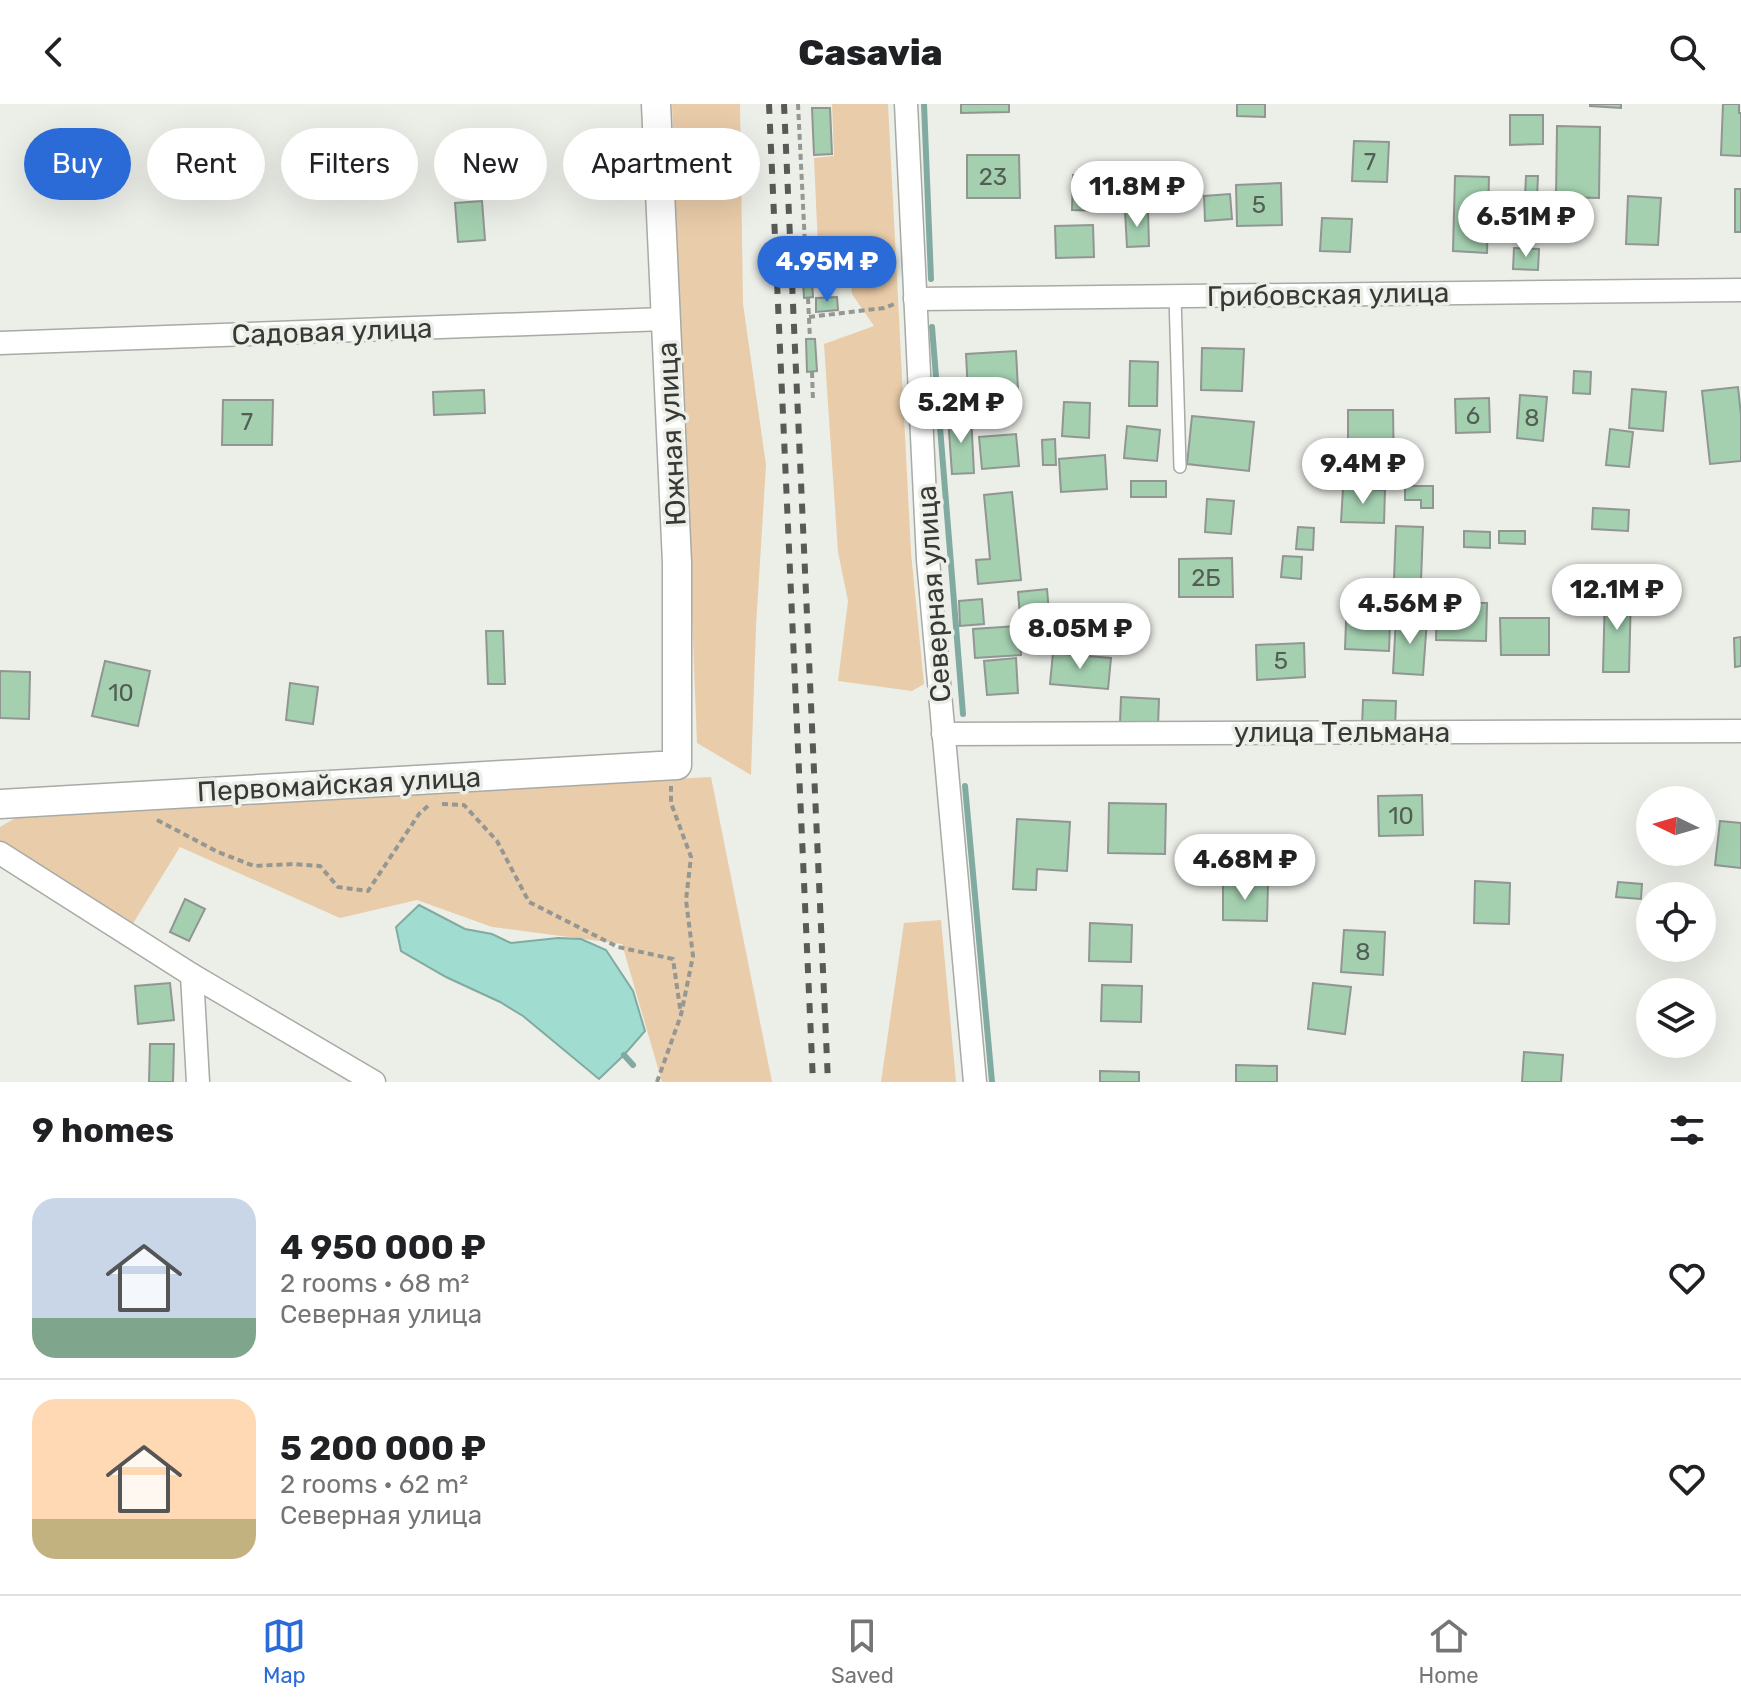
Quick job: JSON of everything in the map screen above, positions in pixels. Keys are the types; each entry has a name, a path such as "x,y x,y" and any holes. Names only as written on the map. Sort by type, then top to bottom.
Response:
{"street":[{"name":"Южная улица","path":"656,104 677,563 677,765"},
{"name":"Северная улица","path":"906,104 928,560 975,1082"},
{"name":"Грибовская улица","path":"915,299 1741,290"},
{"name":"Садовая улица","path":"0,343 665,319"},
{"name":"улица Тельмана","path":"943,734 1741,731"},
{"name":"Первомайская улица","path":"0,804 677,765"},
{"path":"0,853 192,975 374,1082"},
{"path":"192,975 198,1082"}],"lane":[{"path":"1175,296 1180,467"}],"path":[{"path":"798,104 806,265"},
{"path":"808,298 810,339"},
{"path":"809,317 884,308 915,299"},
{"path":"812,372 813,401"},
{"path":"657,1082 681,1015 693,956 686,900 691,857 671,803 677,765"},
{"path":"149,795 154,818 218,852 254,866 320,866 338,887 368,891 419,814 431,803 464,805 497,841 529,902 618,947 673,959 681,1015"}],"shaded area":[{"path":"672,104 740,104 740,128 673,128"},
{"path":"832,104 888,104 911,553 924,684 912,691 838,681 848,601 838,552 824,344 874,326 852,294 850,269 819,270 814,158 834,156"},
{"path":"676,200 741,200 743,304 766,465 751,775 697,743"},
{"path":"711,777 772,1082 662,1082 622,944 492,927 417,900 340,918 180,847 132,925 0,841 0,827 24,813"},
{"path":"941,920 956,1082 881,1082 904,923"}],"water":[{"path":"419,905 465,929 492,934 511,943 581,939 606,950 633,991 645,1031 599,1079 523,1016 401,951 396,927"}],"building":[{"path":"961,104 1009,104 1009,112 961,113"},
{"path":"1237,104 1265,104 1265,117 1237,116"},
{"path":"1621,104 1621,108 1590,106"},
{"path":"1723,104 1739,104 1741,156 1721,155"},
{"path":"812,108 830,108 832,154 814,155"},
{"path":"1510,115 1543,115 1543,144 1510,145"},
{"path":"1557,126 1600,127 1599,198 1556,197"},
{"path":"1354,141 1389,142 1387,182 1352,181"},
{"path":"967,155 1019,155 1020,198 967,198"},
{"path":"1073,175 1106,176 1106,211 1072,210"},
{"path":"1455,176 1489,177 1487,253 1453,251"},
{"path":"1526,176 1538,176 1537,198 1525,197"},
{"path":"1281,183 1282,225 1237,226 1236,185"},
{"path":"1735,189 1741,189 1741,232 1735,232"},
{"path":"1230,194 1232,219 1205,221 1204,196"},
{"path":"1628,196 1661,198 1658,245 1626,244"},
{"path":"482,201 485,240 458,242 455,203"},
{"path":"1125,211 1148,211 1149,246 1127,247"},
{"path":"1322,218 1352,219 1350,252 1320,251"},
{"path":"1093,225 1094,257 1056,258 1055,226"},
{"path":"1514,248 1539,249 1538,270 1513,269"},
{"path":"811,264 813,297 804,298 802,265"},
{"path":"837,297 838,310 816,312 816,298"},
{"path":"806,339 815,339 817,371 807,372"},
{"path":"1202,348 1244,349 1242,391 1201,390"},
{"path":"1016,351 1019,409 969,412 966,354"},
{"path":"1130,361 1158,362 1157,406 1129,406"},
{"path":"1574,371 1591,372 1590,394 1573,393"},
{"path":"1738,387 1741,461 1710,464 1702,391"},
{"path":"1632,389 1666,392 1663,431 1629,428"},
{"path":"484,390 485,413 434,415 433,392"},
{"path":"1520,395 1547,397 1543,441 1517,438"},
{"path":"1489,398 1490,432 1456,433 1455,399"},
{"path":"223,400 273,400 272,445 222,445"},
{"path":"1064,402 1090,403 1089,438 1062,436"},
{"path":"1348,410 1393,410 1394,472 1348,472"},
{"path":"971,415 974,473 952,474 948,417"},
{"path":"1192,416 1254,422 1249,471 1187,464"},
{"path":"1127,426 1160,430 1157,461 1124,458"},
{"path":"1610,429 1633,432 1629,467 1606,465"},
{"path":"1016,434 1019,466 982,469 979,437"},
{"path":"1055,439 1056,465 1043,465 1042,440"},
{"path":"1105,455 1107,489 1061,492 1059,459"},
{"path":"1131,481 1166,481 1166,497 1131,497"},
{"path":"1405,486 1433,486 1433,508 1421,508 1421,500 1405,500"},
{"path":"1343,488 1385,490 1384,523 1341,522"},
{"path":"1012,492 1021,580 978,584 976,560 990,559 984,495"},
{"path":"1207,499 1234,501 1231,534 1205,532"},
{"path":"1593,508 1629,510 1628,531 1592,529"},
{"path":"1396,526 1423,527 1421,581 1394,580"},
{"path":"1298,527 1314,528 1313,550 1296,549"},
{"path":"1464,531 1490,532 1490,548 1464,547"},
{"path":"1499,531 1525,531 1525,544 1499,543"},
{"path":"1283,556 1302,557 1301,579 1281,577"},
{"path":"1232,558 1233,597 1179,597 1179,559"},
{"path":"1047,589 1049,612 1020,615 1018,592"},
{"path":"1605,592 1631,593 1629,672 1603,672"},
{"path":"1347,595 1391,597 1389,651 1345,649"},
{"path":"982,599 984,624 960,626 959,601"},
{"path":"1437,602 1487,603 1486,641 1436,640"},
{"path":"1059,616 1095,620 1092,652 1056,649"},
{"path":"1396,618 1427,620 1423,675 1393,673"},
{"path":"1500,618 1549,618 1549,655 1501,655"},
{"path":"1019,626 1021,655 975,658 973,629"},
{"path":"486,631 503,631 505,684 488,684"},
{"path":"1741,637 1741,666 1735,667 1734,638"},
{"path":"1304,643 1305,677 1257,680 1256,645"},
{"path":"1053,653 1111,658 1108,689 1050,684"},
{"path":"1016,658 1018,693 987,695 984,661"},
{"path":"105,661 150,671 138,726 92,716"},
{"path":"0,671 30,672 29,719 0,718"},
{"path":"290,683 318,687 313,724 286,720"},
{"path":"1121,697 1159,699 1158,726 1120,724"},
{"path":"1363,700 1396,701 1395,728 1362,727"},
{"path":"1422,795 1423,835 1379,836 1378,796"},
{"path":"1109,803 1166,804 1165,854 1108,853"},
{"path":"1017,819 1070,822 1067,871 1037,869 1036,890 1013,889"},
{"path":"1720,821 1741,823 1741,868 1716,865"},
{"path":"1475,881 1510,883 1509,924 1474,923"},
{"path":"1618,882 1636,884 1636,899 1616,897"},
{"path":"1223,883 1268,884 1267,921 1223,920"},
{"path":"185,899 205,909 189,941 170,932"},
{"path":"1090,923 1132,925 1131,962 1089,961"},
{"path":"1344,930 1385,932 1383,975 1341,972"},
{"path":"170,983 174,1020 138,1024 135,986"},
{"path":"1313,983 1351,987 1345,1034 1308,1029"},
{"path":"1102,985 1142,986 1141,1022 1101,1021"},
{"path":"150,1044 174,1044 173,1082 149,1082"},
{"path":"1524,1052 1563,1055 1561,1082 1522,1082"},
{"path":"1236,1065 1277,1066 1277,1082 1236,1082"},
{"path":"1100,1071 1139,1072 1139,1082 1100,1082"}],"waterway":[{"path":"924,104 931,279"},
{"path":"932,327 963,714"},
{"path":"965,786 992,1082"},
{"path":"624,1055 633,1065"}],"railway":[{"path":"769,104 813,1082"},
{"path":"784,104 828,1082"}]}
